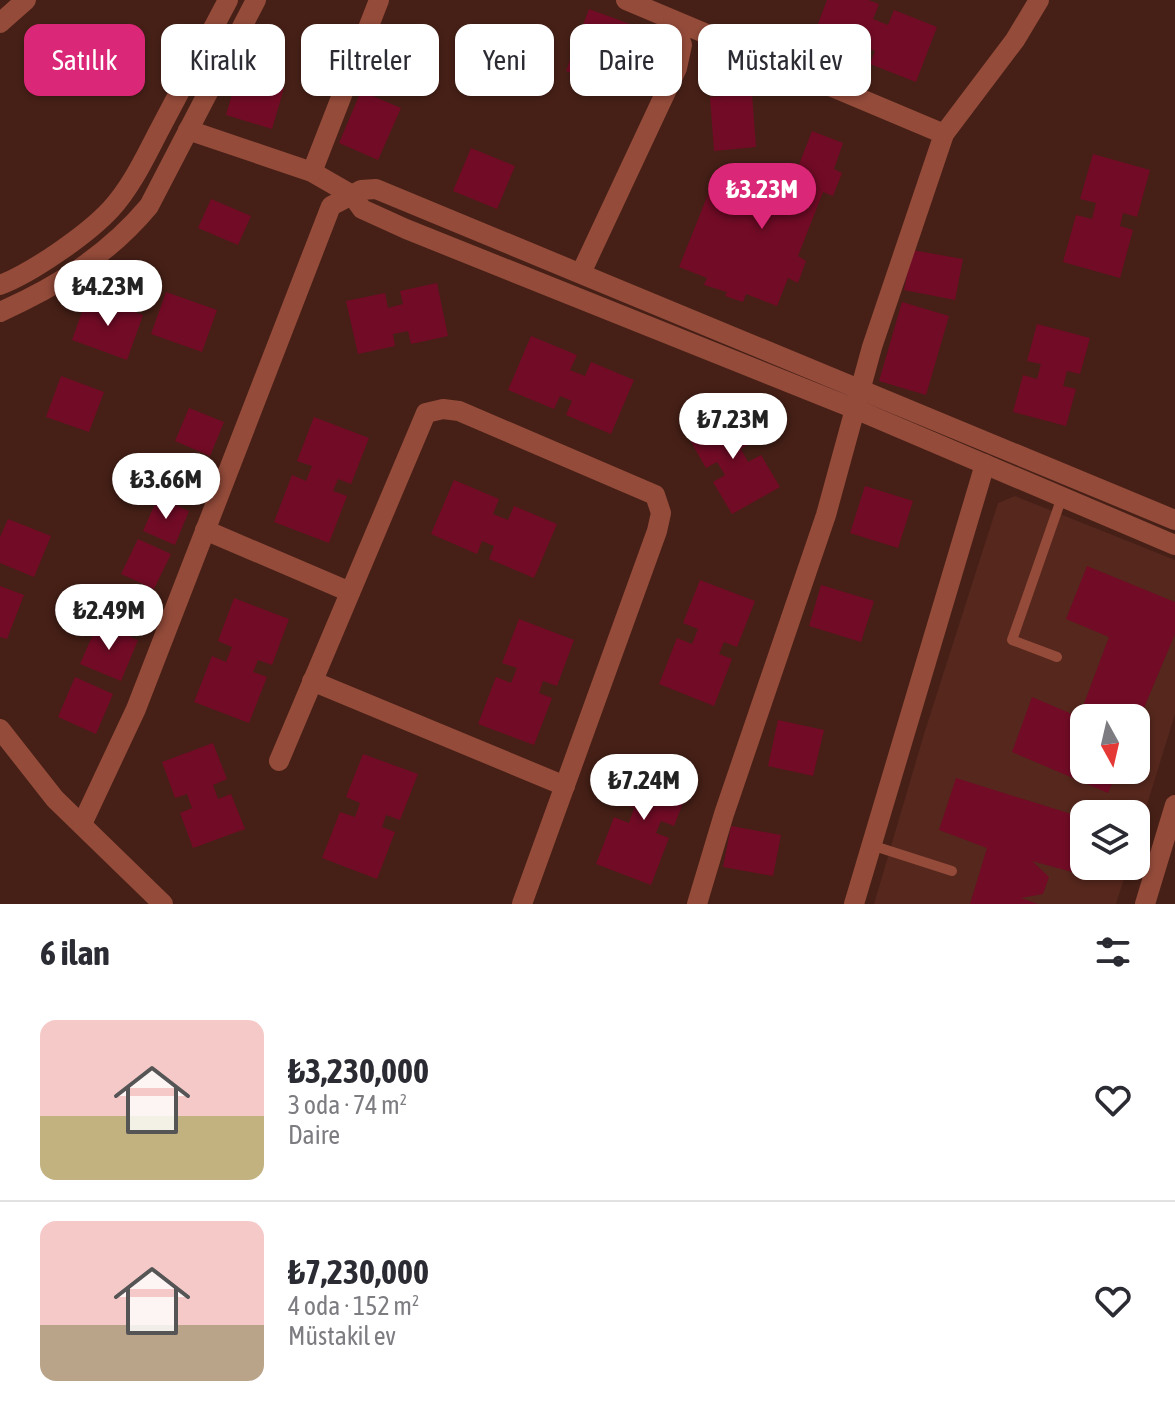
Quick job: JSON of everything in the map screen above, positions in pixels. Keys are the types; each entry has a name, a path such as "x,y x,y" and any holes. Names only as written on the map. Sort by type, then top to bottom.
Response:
{"street":[{"path":"0,23 26,0"},
{"path":"0,285 51,256 90,229 111,209 142,161 228,0"},
{"path":"0,312 74,274 130,229 149,206 256,0"},
{"path":"312,172 379,0"},
{"path":"626,0 944,134"},
{"path":"697,904 724,814 826,515 872,347 944,134 1015,40 1039,0"},
{"path":"581,273 677,68 682,45 673,20"},
{"path":"188,130 312,172 352,195 362,209 406,229 855,409 1175,545"},
{"path":"82,824 136,709 331,206 361,190 376,189 1175,520"},
{"path":"279,761 426,413 443,409 459,411 655,495 661,513 657,531 522,904"},
{"path":"854,904 985,464"},
{"path":"205,530 350,592"},
{"path":"312,681 565,786"},
{"path":"0,729 55,799 163,904"},
{"path":"1145,904 1175,805"}],"lane":[{"path":"1057,657 1012,640 1062,497"},
{"path":"871,845 952,871"}],"shaded area":[{"path":"1015,496 1175,560 1175,714 1148,800 1070,800 1070,880 1124,880 1116,904 874,904 924,734 998,503"}],"building":[{"path":"827,0 868,0 879,4 873,19 888,25 894,10 937,27 916,82 871,64 875,51 871,49 871,24 818,24"},
{"path":"589,9 630,24 583,24"},
{"path":"232,96 282,96 272,129 226,115"},
{"path":"359,96 373,96 401,108 378,160 339,143"},
{"path":"752,96 756,147 714,151 710,97"},
{"path":"812,131 843,143 834,169 842,173 833,196 823,192 798,256 806,261 798,283 788,278 777,306 746,294 743,302 725,296 727,292 704,285 707,278 679,267 709,192 739,202 744,194 782,209"},
{"path":"471,148 515,166 497,209 453,191"},
{"path":"1093,154 1150,170 1137,217 1123,213 1120,226 1133,230 1120,278 1063,262 1076,215 1092,219 1096,203 1080,199"},
{"path":"211,199 251,216 238,245 198,228"},
{"path":"912,250 963,259 955,300 904,290"},
{"path":"437,283 448,336 411,344 408,331 393,334 395,346 358,354 346,301 385,293 388,308 403,304 400,291"},
{"path":"166,292 217,310 202,352 151,334"},
{"path":"88,295 143,315 127,360 72,340"},
{"path":"902,302 949,316 926,395 879,381"},
{"path":"1037,324 1090,338 1080,374 1067,371 1063,386 1076,389 1066,426 1013,412 1023,375 1037,379 1041,364 1027,361"},
{"path":"531,336 577,355 570,370 585,376 591,362 634,380 611,434 566,415 572,401 560,396 554,409 508,390"},
{"path":"61,376 104,392 89,432 46,417"},
{"path":"734,407 754,441 741,449 748,462 761,455 780,487 732,514 713,482 725,475 717,462 706,468 687,435"},
{"path":"189,408 224,422 210,456 175,441"},
{"path":"314,417 369,438 351,484 338,479 333,491 347,496 329,543 274,522 292,475 306,481 312,466 297,461"},
{"path":"176,457 205,469 192,499 163,487"},
{"path":"454,480 499,499 493,514 508,520 514,506 557,524 534,578 489,559 494,546 482,541 477,554 431,534"},
{"path":"865,486 913,501 898,548 850,533"},
{"path":"158,497 189,511 175,545 143,531"},
{"path":"8,519 51,536 34,577 0,563 0,537"},
{"path":"138,539 171,554 154,589 121,574"},
{"path":"1087,566 1175,602 1175,634 1146,704 1084,704 1109,637 1066,619"},
{"path":"700,580 755,601 737,647 724,642 719,654 732,659 714,706 659,684 677,638 692,644 698,629 683,623"},
{"path":"821,585 874,601 861,642 809,626"},
{"path":"0,586 24,595 7,639 0,637"},
{"path":"118,587 152,602 138,636 103,621"},
{"path":"234,598 289,619 272,665 258,660 253,672 267,677 249,723 194,702 212,656 226,662 232,647 218,641"},
{"path":"519,619 574,640 557,686 543,681 539,693 552,698 534,745 478,724 496,677 511,683 517,668 502,663"},
{"path":"98,623 138,640 121,681 80,664"},
{"path":"75,677 113,694 96,734 58,717"},
{"path":"1032,697 1070,713 1070,777 1012,752"},
{"path":"778,720 824,730 813,776 768,766"},
{"path":"213,743 227,779 213,785 218,799 231,794 245,829 193,848 180,813 192,808 187,794 175,798 162,762"},
{"path":"363,754 418,774 400,820 386,815 382,827 395,832 377,879 322,858 340,812 355,817 360,803 346,797"},
{"path":"637,759 692,780 674,826 661,821 656,833 669,838 651,885 596,864 614,817 629,823 634,808 620,803"},
{"path":"956,778 1070,814 1070,871 1032,861 1049,877 1043,894 1021,898 1038,904 970,904 987,848 939,830"},
{"path":"1087,784 1112,784 1108,793"},
{"path":"731,826 781,835 773,876 723,867"}]}
